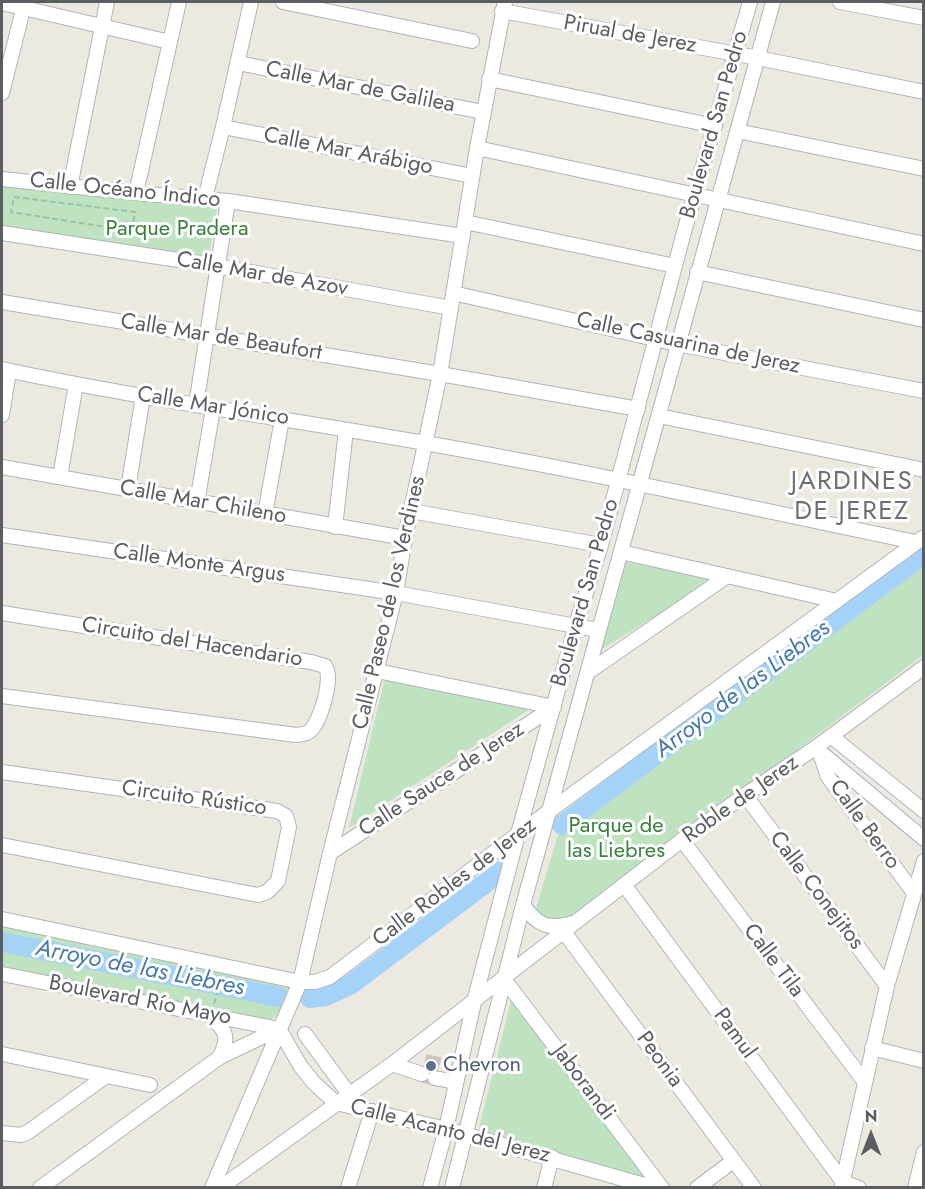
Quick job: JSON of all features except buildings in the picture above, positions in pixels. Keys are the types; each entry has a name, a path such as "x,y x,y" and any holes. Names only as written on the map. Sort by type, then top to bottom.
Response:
{"street":[{"path":"70,187 107,2"},
{"path":"136,193 179,2"},
{"path":"205,198 251,2"},
{"path":"283,2 471,41"},
{"name":"Boulevard San Pedro","path":"430,1188 446,1129 475,998 517,839 576,625 601,545 675,266 750,2"},
{"name":"Boulevard San Pedro","path":"523,905 773,2"},
{"path":"840,2 924,18"},
{"path":"2,3 24,5 171,42"},
{"path":"2,93 24,5"},
{"name":"Pirual de Jerez","path":"504,6 924,92"},
{"name":"Calle Paseo de los Verdines","path":"212,1188 298,987 377,671 396,593 405,538 440,374 483,112 504,6"},
{"name":"Calle Mar de Galilea","path":"238,63 483,112"},
{"path":"489,79 715,126"},
{"name":"Calle Mar Arábigo","path":"223,127 472,176"},
{"path":"737,131 924,169"},
{"path":"477,148 924,244"},
{"name":"Calle Océano Índico","path":"2,178 70,187 205,198 464,229 675,266"},
{"path":"196,405 228,201"},
{"name":"Calle Mar de Azov","path":"2,233 218,266 451,308"},
{"path":"697,272 924,320"},
{"name":"Calle Casuarina de Jerez","path":"453,293 678,344 924,391"},
{"name":"Calle Mar de Beaufort","path":"2,302 638,409"},
{"path":"2,415 5,370"},
{"name":"Calle Mar Jónico","path":"5,370 213,409 282,418 426,443 619,479 920,540"},
{"path":"60,477 76,384"},
{"path":"128,489 143,396"},
{"path":"197,502 213,409"},
{"path":"659,416 924,470"},
{"path":"265,514 282,418"},
{"path":"335,527 346,430"},
{"name":"Calle Mar Chileno","path":"2,467 405,538"},
{"path":"411,511 601,545"},
{"name":"Calle Monte Argus","path":"2,535 396,593 598,630"},
{"name":"Calle Robles de Jerez","path":"298,987 330,977 342,969 920,540"},
{"path":"621,552 837,601"},
{"path":"587,673 726,577"},
{"name":"Circuito del Hacendario","path":"2,613 311,662 325,666 329,676 317,721 306,734 296,735 2,696"},
{"name":"Roble de Jerez","path":"220,1188 392,1064 682,840 745,795 818,750 831,736 924,668"},
{"path":"377,671 554,707"},
{"name":"Calle Sauce de Jerez","path":"330,853 554,707"},
{"path":"831,736 924,811"},
{"path":"818,750 924,839"},
{"name":"Calle Berro","path":"818,750 828,777 914,893"},
{"name":"Circuito Rústico","path":"2,772 278,811 286,816 289,827 278,881 267,892 258,895 2,845"},
{"name":"Calle Conejitos","path":"745,795 887,986"},
{"name":"Calle Tila","path":"682,840 864,1081"},
{"path":"859,1188 842,1185 887,986 924,861"},
{"name":"Pamul","path":"625,886 842,1185"},
{"path":"523,905 535,921 545,925 559,927 580,920"},
{"path":"452,1188 523,905"},
{"path":"2,919 298,987"},
{"name":"Peonia","path":"564,932 754,1188"},
{"name":"Boulevard Río Mayo","path":"2,974 213,1010 279,1029"},
{"name":"Jaborandi","path":"504,978 663,1188"},
{"path":"213,1010 226,1034 226,1042 220,1058"},
{"path":"40,1188 220,1058 279,1029"},
{"name":"Calle Acanto del Jerez","path":"279,1029 314,1083 336,1103 372,1110 552,1157 629,1184 655,1188"},
{"path":"305,1034 349,1094"},
{"path":"872,1048 924,1061"},
{"path":"2,1054 150,1084"},
{"path":"392,1064 455,1082"},
{"path":"2,1133 21,1135 28,1132 106,1076"},
{"path":"348,1188 372,1110"},
{"path":"915,1188 924,1152"},
{"path":"544,1188 552,1157"},
{"path":"697,1188 733,1161"}],"path":[{"path":"14,197 135,212 132,231 11,212 14,197"},
{"path":"213,1010 221,977"}],"green space":[{"name":"Parque Pradera","path":"2,182 217,208 208,262 2,226"},
{"name":"Parque de las Liebres","path":"923,559 923,655 579,915 556,922 547,920 535,912 558,835"},
{"path":"626,562 716,579 602,649"},
{"path":"385,678 533,707 349,828"},
{"path":"2,925 221,972 286,983 291,991 279,1014 265,1021 2,969"},
{"path":"511,1001 654,1185 477,1136"}],"waterway":[{"name":"Arroyo de las Liebres","path":"562,825 924,554"},
{"name":"Arroyo de las Liebres","path":"310,998 326,996 350,985 503,870"},
{"name":"Arroyo de las Liebres","path":"2,942 279,997"}],"place":[{"name":"Chevron","path":"431,1066"}],"district":[{"name":"JARDINES DE JEREZ","path":"852,498"}]}
